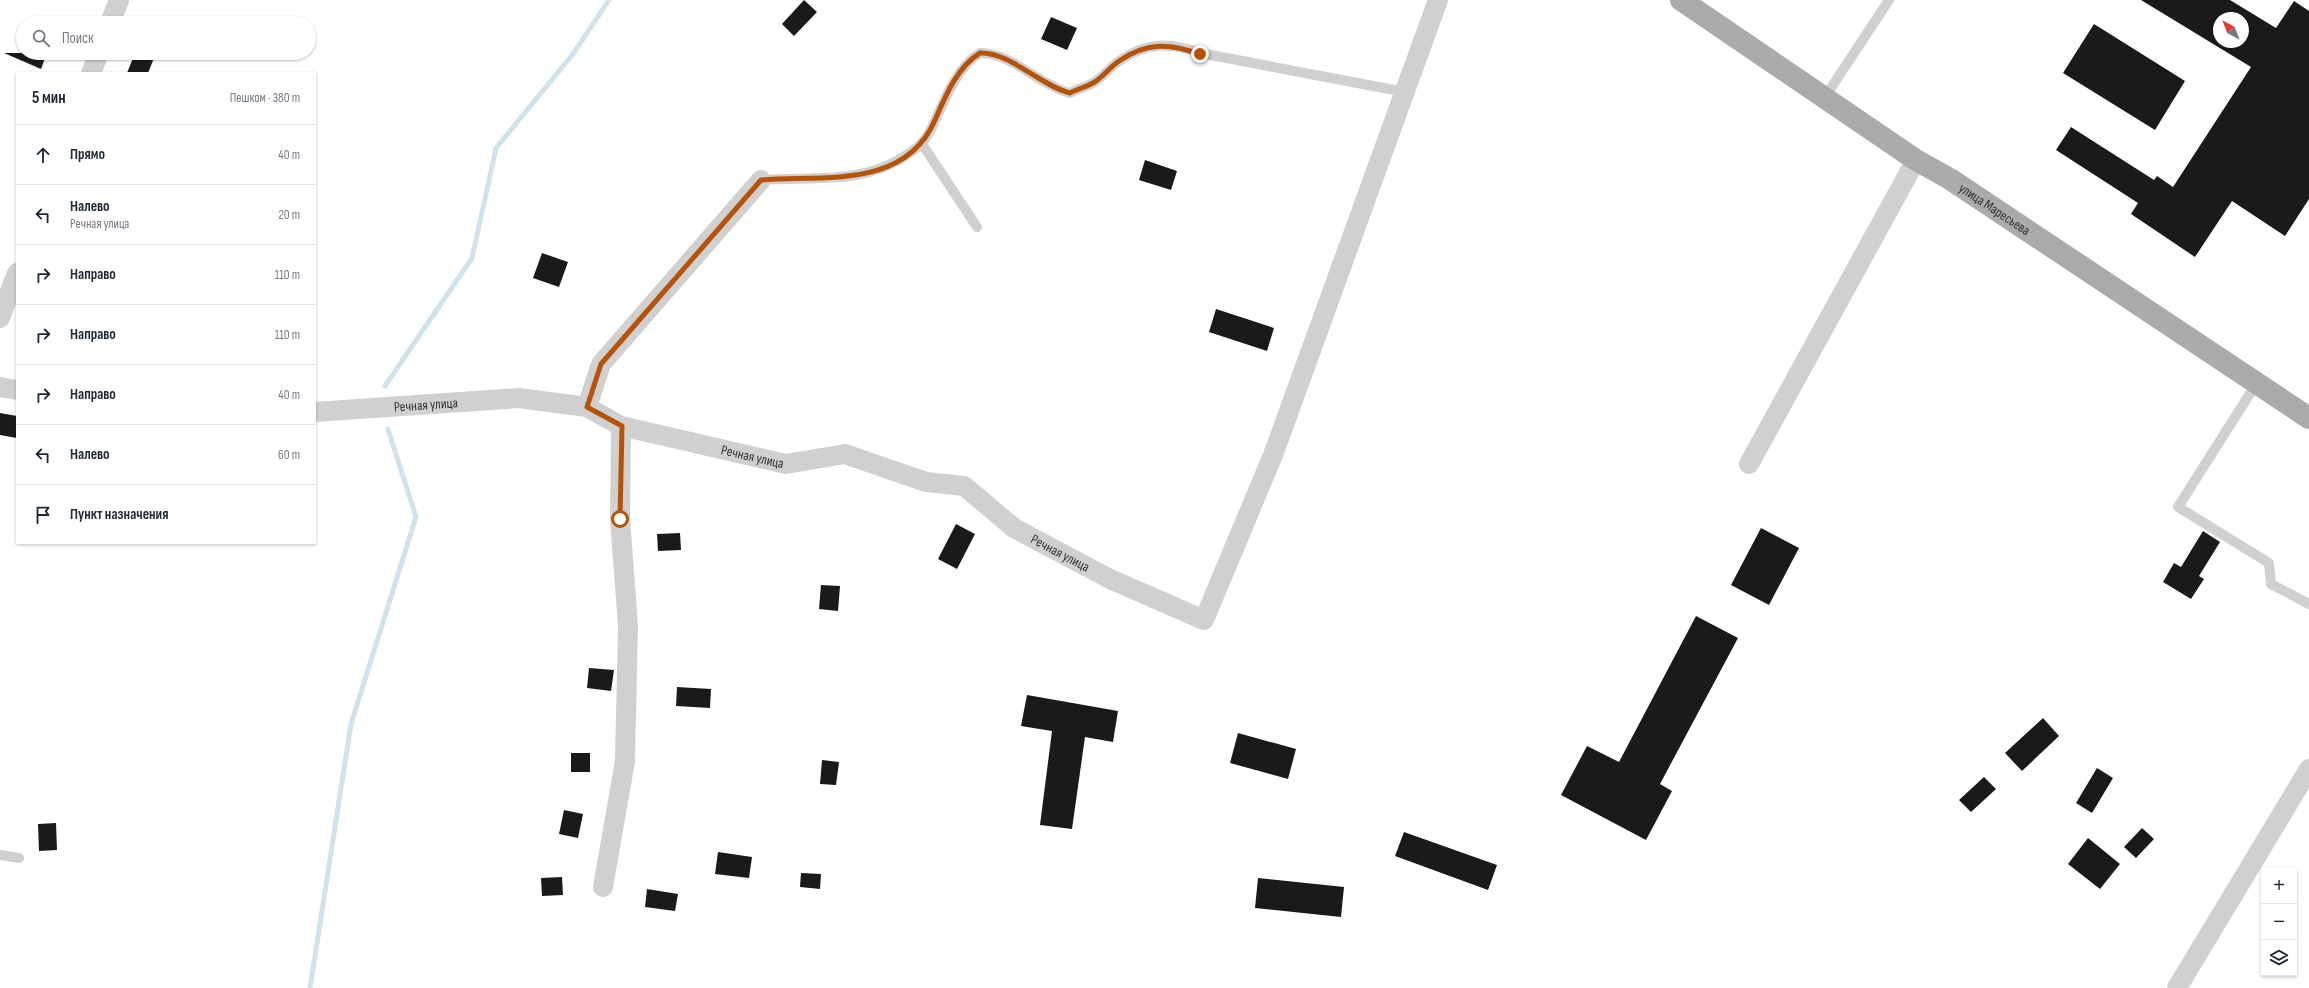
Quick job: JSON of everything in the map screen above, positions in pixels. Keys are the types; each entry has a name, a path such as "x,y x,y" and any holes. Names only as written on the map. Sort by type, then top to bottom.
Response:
{"main road":[{"name":"улица Маресьева","path":"1681,0 1916,160 1950,179 2309,418"}],"street":[{"path":"113,16 119,0"},
{"path":"1405,92 1438,0"},
{"path":"91,72 96,60"},
{"name":"Речная улица","path":"316,412 519,398 587,407 622,426 786,464 845,454 926,482 964,486 1014,528 1110,578 1204,620 1273,455 1405,92"},
{"path":"1749,464 1916,160"},
{"path":"587,407 601,364 761,180"},
{"path":"0,318 16,276"},
{"path":"0,387 16,390"},
{"path":"603,887 625,761 628,626 620,519 622,426"},
{"path":"2177,988 2309,769"}],"lane":[{"path":"1825,97 1889,0"},
{"path":"761,180 817,180 863,176 894,163 919,148 931,130 962,68 980,53 988,52 1005,59 1048,86 1070,93 1092,83 1125,57 1142,48 1155,45 1186,48 1200,54 1405,92"},
{"path":"922,144 978,228"},
{"path":"2256,384 2178,507 2269,563 2271,584 2309,604"},
{"path":"0,855 19,858"}],"building":[{"path":"804,0 817,12 794,36 782,24"},
{"path":"2141,0 2230,0 2276,28 2294,1 2309,11 2309,199 2285,236 2232,201 2195,257 2131,214 2138,203 2056,150 2071,127 2154,180 2157,176 2173,187 2251,67 2220,48 2249,48 2249,12 2213,12 2213,44"},
{"path":"1051,17 1077,28 1067,50 1041,39"},
{"path":"2094,24 2185,81 2155,130 2063,73"},
{"path":"4,53 16,53 16,58"},
{"path":"20,60 44,60 41,69"},
{"path":"132,60 153,60 148,72 127,72"},
{"path":"1145,160 1177,171 1171,190 1139,180"},
{"path":"542,253 568,262 559,287 533,278"},
{"path":"1216,309 1274,328 1267,351 1209,332"},
{"path":"0,413 16,416 16,438 0,435"},
{"path":"956,524 975,534 957,569 938,559"},
{"path":"1761,528 1799,548 1769,605 1731,585"},
{"path":"2203,531 2220,542 2199,576 2204,579 2191,599 2163,582 2174,563 2181,567"},
{"path":"680,533 681,550 658,551 657,534"},
{"path":"821,585 840,586 838,611 819,609"},
{"path":"1696,616 1738,638 1660,784 1672,791 1646,840 1561,795 1587,746 1619,762"},
{"path":"589,668 614,670 611,691 587,688"},
{"path":"677,687 711,689 710,708 676,706"},
{"path":"1027,695 1118,711 1113,742 1085,737 1072,829 1040,825 1052,731 1021,726"},
{"path":"2043,718 2059,736 2022,771 2005,753"},
{"path":"1238,733 1296,749 1288,779 1230,763"},
{"path":"571,753 590,753 590,772 571,772"},
{"path":"822,760 839,762 836,785 820,784"},
{"path":"2097,768 2113,778 2092,813 2076,803"},
{"path":"1984,777 1996,789 1971,812 1959,800"},
{"path":"564,810 583,814 578,838 559,834"},
{"path":"56,823 57,850 39,851 38,824"},
{"path":"2142,828 2154,839 2136,858 2124,847"},
{"path":"1404,832 1497,865 1488,890 1395,856"},
{"path":"2088,838 2120,864 2100,889 2068,864"},
{"path":"718,852 752,857 749,878 715,874"},
{"path":"801,873 821,874 820,889 800,887"},
{"path":"562,877 563,895 542,896 541,878"},
{"path":"1258,878 1344,887 1341,917 1255,908"},
{"path":"647,889 678,894 675,911 645,907"}],"waterway":[{"path":"385,386 472,258 496,148 573,54 609,0"},
{"path":"310,988 351,724 416,517 388,429"}],"route":[{"path":"620,519 622,426 587,407 601,364 761,180 781,178 817,180 863,176 894,163 919,148 931,130 941,107 962,68 980,53 988,52 1005,59 1048,86 1070,93 1092,83 1107,73 1118,62 1142,48 1155,45 1171,46 1186,48 1200,54"}]}
